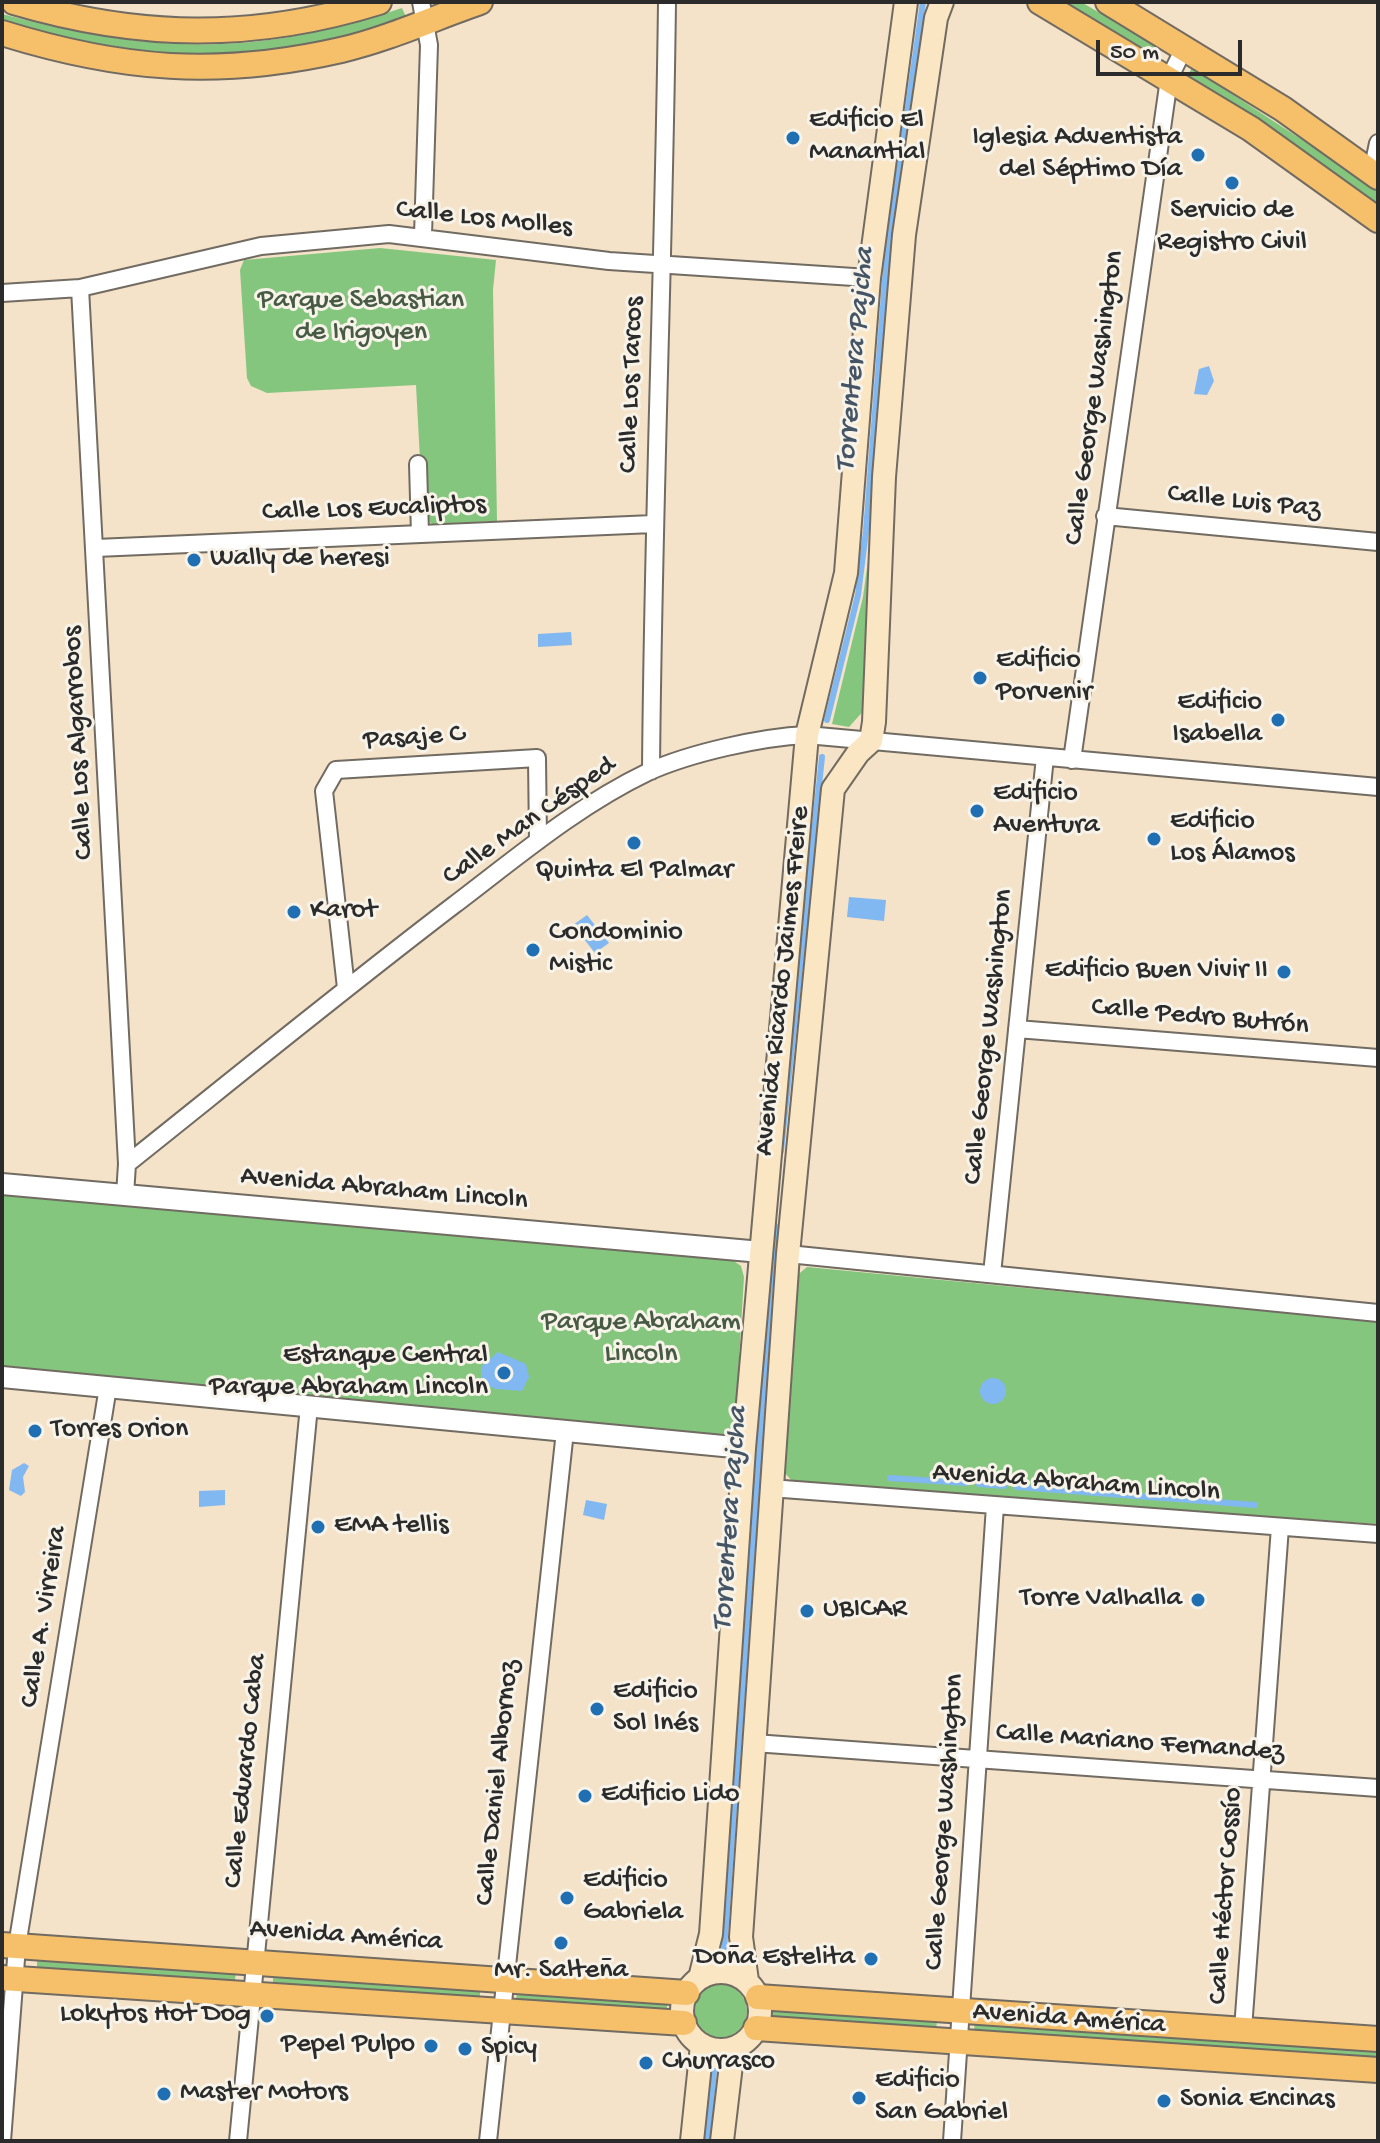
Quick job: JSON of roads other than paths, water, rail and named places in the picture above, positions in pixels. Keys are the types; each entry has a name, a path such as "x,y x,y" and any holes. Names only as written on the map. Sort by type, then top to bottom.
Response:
{"main road":[{"path":"14,2 85,21 180,32 299,22 379,2"},
{"path":"2,33 116,63 190,67 238,65 341,50 424,11 480,2"},
{"name":"Avenida Ricardo Jaimes Freire","path":"693,1986 711,1934 744,1448 807,735 846,573 869,278 906,2"},
{"path":"871,741 878,684 884,477 904,235 936,18 942,2"},
{"path":"1040,2 1251,129 1378,220"},
{"path":"1108,2 1283,109 1375,175"},
{"name":"Avenida Ricardo Jaimes Freire","path":"753,1989 741,1937 788,1254 833,789 858,753 871,741"},
{"name":"Avenida América","path":"10,1945 504,1979 693,1986"},
{"path":"727,1972 753,1989 760,2013 756,2028 746,2041 733,2048 719,2050 702,2045 684,2023 682,2007 693,1986 727,1972"},
{"path":"7,1978 684,2023"},
{"name":"Avenida América","path":"753,1989 960,2011 1378,2039"},
{"name":"Avenida América","path":"756,2028 1378,2070"},
{"path":"692,2141 702,2045"},
{"path":"722,2141 733,2048"}],"street":[{"name":"Calle Los Tarcos","path":"651,771 653,524 664,265 667,2"},
{"path":"423,235 424,11"},
{"name":"Calle George Washington","path":"1072,760 1169,79 1184,48"},
{"path":"1375,175 1378,143"},
{"name":"Calle Los Molles","path":"2,293 80,288 226,251 389,234 423,235 609,261 869,278"},
{"name":"Calle Los Algarrobos","path":"80,288 127,1164 125,1195"},
{"path":"418,464 420,534"},
{"name":"Calle Luis Paz","path":"1105,516 1378,542"},
{"name":"Calle Los Eucaliptos","path":"96,548 653,524"},
{"name":"Calle Man Césped","path":"127,1164 346,988 538,841 591,803 651,771 746,743 807,735 1378,787"},
{"name":"Calle George Washington","path":"992,1274 1045,757"},
{"name":"Pasaje C","path":"346,988 324,791 336,770 537,758 538,841"},
{"name":"Calle Pedro Butrón","path":"1017,1029 1378,1058"},
{"name":"Avenida Abraham Lincoln","path":"2,1184 761,1252"},
{"path":"788,1254 1378,1313"},
{"path":"2,1377 744,1448"},
{"name":"Calle A. Virreira","path":"2,2141 10,1945 108,1387"},
{"name":"Calle Eduardo Caba","path":"238,2141 309,1406"},
{"name":"Calle Daniel Albornoz","path":"488,2141 565,1431"},
{"name":"Avenida Abraham Lincoln","path":"770,1488 1378,1534"},
{"name":"Calle George Washington","path":"952,2141 975,1758 995,1506"},
{"name":"Calle Héctor Cossío","path":"1243,2029 1280,1527"},
{"name":"Calle Mariano Fernandez","path":"754,1743 1378,1788"}],"water":[{"path":"1209,366 1214,381 1207,395 1194,394 1199,369"},
{"path":"571,632 572,645 538,647 538,634"},
{"path":"849,897 886,900 884,921 847,917"},
{"path":"587,915 609,943 595,953 573,925"},
{"name":"Estanque Central Parque Abraham Lincoln","path":"498,1352 526,1364 529,1377 522,1391 496,1389 481,1383 481,1367"},
{"path":"993,1378 1002,1382 1006,1391 1002,1400 993,1404 984,1400 980,1391 984,1382"},
{"path":"24,1463 29,1466 23,1477 25,1492 21,1496 9,1490 12,1470"},
{"path":"225,1490 225,1505 199,1507 199,1491"},
{"path":"586,1500 607,1504 604,1520 583,1515"}],"waterway":[{"name":"Torrentera Pajcha","path":"827,720 858,595 866,531 887,255 923,2"},
{"name":"Torrentera Pajcha","path":"781,1151 822,757"},
{"name":"Torrentera Pajcha","path":"724,1950 775,1226"},
{"path":"890,1478 966,1483"},
{"path":"979,1484 1004,1486"},
{"path":"1017,1487 1255,1505"},
{"name":"Torrentera Pajcha","path":"707,2141 714,2071"}],"place":[{"name":"Edificio El Manantial","path":"793,138"},
{"name":"Iglesia Adventista del Séptimo Día","path":"1198,155"},
{"name":"Servicio de Registro Civil","path":"1232,183"},
{"name":"Wally de heresi","path":"194,560"},
{"name":"Edificio Porvenir","path":"980,678"},
{"name":"Edificio Isabella","path":"1278,720"},
{"name":"Edificio Aventura","path":"977,811"},
{"name":"Edificio Los Álamos","path":"1154,839"},
{"name":"Quinta El Palmar","path":"634,843"},
{"name":"Karot","path":"294,912"},
{"name":"Condominio Mistic","path":"533,950"},
{"name":"Edificio Buen Vivir II","path":"1284,972"},
{"name":"Estanque Central Parque Abraham Lincoln","path":"504,1373"},
{"name":"Torres Orion","path":"35,1431"},
{"name":"EMA tellis","path":"318,1527"},
{"name":"Torre Valhalla","path":"1198,1600"},
{"name":"UBICAR","path":"807,1611"},
{"name":"Edificio Sol Inés","path":"597,1709"},
{"name":"Edificio Lido","path":"585,1796"},
{"name":"Edificio Gabriela","path":"567,1898"},
{"name":"Mr. Salteña","path":"561,1943"},
{"name":"Doña Estelita","path":"871,1959"},
{"name":"Lokytos Hot Dog","path":"267,2016"},
{"name":"Pepel Pulpo","path":"431,2046"},
{"name":"Spicy","path":"465,2049"},
{"name":"Churrasco","path":"646,2063"},
{"name":"Master Motors","path":"164,2094"},
{"name":"Edificio San Gabriel","path":"859,2098"},
{"name":"Sonia Encinas","path":"1164,2101"}],"park label":[{"name":"Parque Sebastian de Irigoyen","path":"361,318"},
{"name":"Parque Abraham Lincoln","path":"641,1340"}]}
